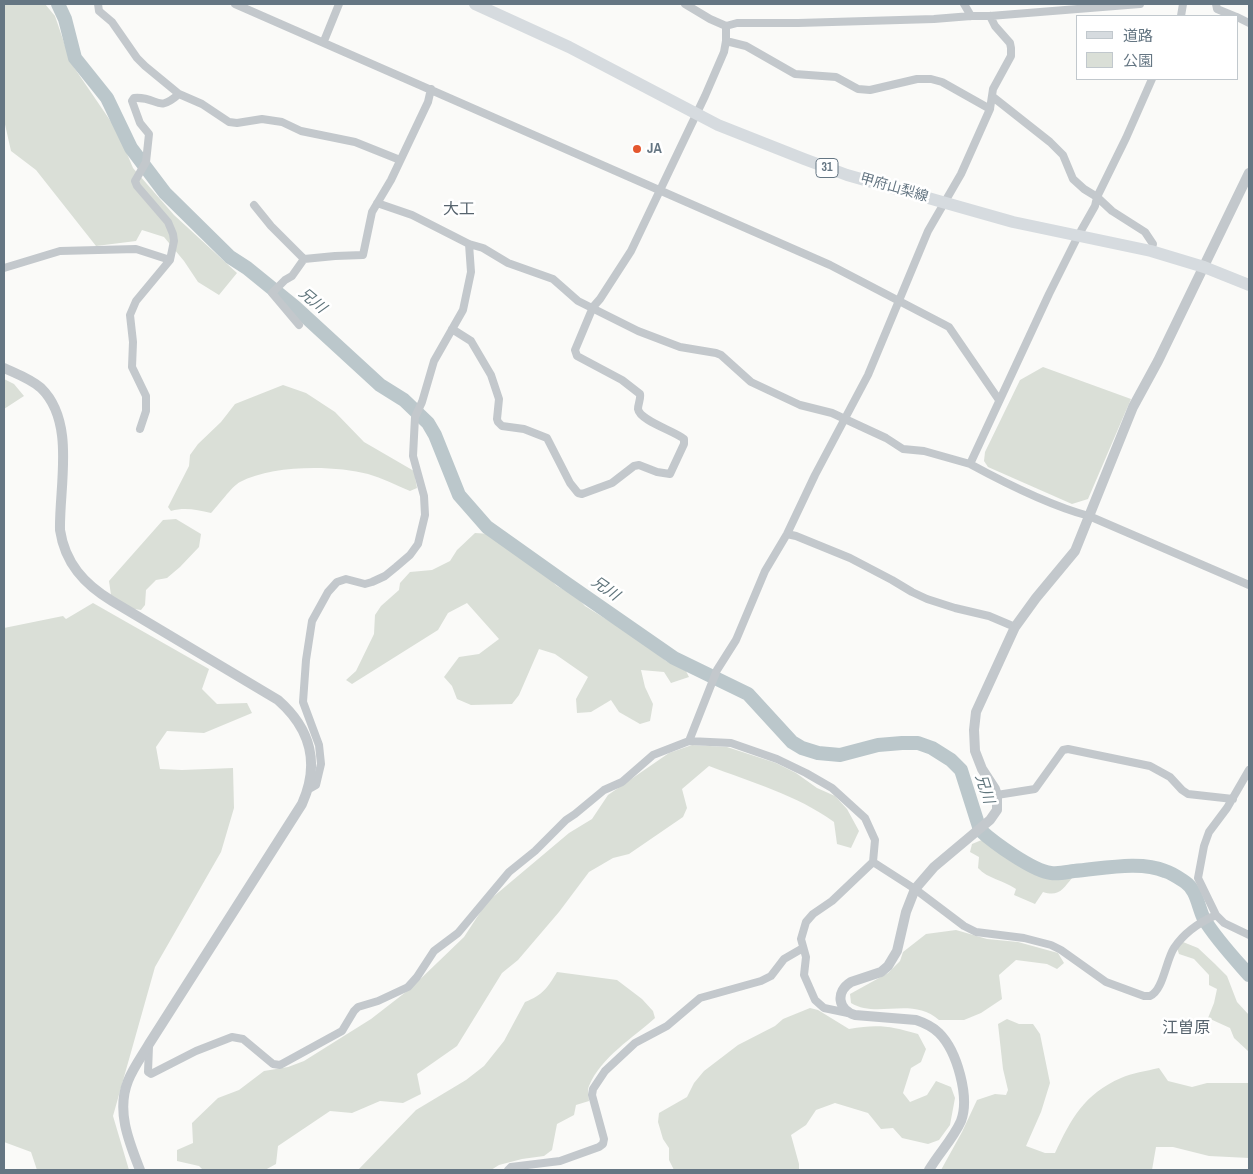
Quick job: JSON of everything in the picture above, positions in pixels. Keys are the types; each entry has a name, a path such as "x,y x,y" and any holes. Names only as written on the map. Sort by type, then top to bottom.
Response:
{"main road":[{"name":"甲府山梨線","path":"474,4 570,47 718,126 847,175 1013,222 1151,251 1204,267 1249,285"}],"street":[{"path":"98,4 100,11 112,22 137,58 179,94 202,104 230,122 237,123 262,119 282,122 301,131 356,142 400,160"},
{"path":"235,4 830,265 949,326 999,400"},
{"path":"324,42 339,4"},
{"path":"685,4 726,26 738,23 934,19 1140,4"},
{"path":"964,4 971,16"},
{"path":"1216,4 1217,9 1231,15"},
{"path":"689,741 717,670 736,640 765,571 787,534 815,475 868,375 928,231 962,174 990,109 993,89 1011,56 1011,48 1010,43 995,26 990,16"},
{"path":"452,329 471,342 491,374 499,399 498,422 502,426 524,429 547,438 570,483 578,493 582,494 612,483 634,466 639,465 657,472 670,474 684,444 684,439 642,416 638,409 641,397 634,389 622,380 575,354 593,306 600,299 631,252 661,190 724,52 726,26"},
{"path":"726,41 746,46 795,74 836,77 858,89 870,90 916,79 931,79 942,82 990,109"},
{"path":"970,464 1078,236 1095,206 1097,197 1152,80"},
{"path":"254,205 271,226 304,258 363,256 372,212 391,180 428,102 432,89"},
{"path":"140,429 146,411 146,396 132,367 133,342 130,315 136,301 170,260 174,241 171,227 139,191 135,181 146,162 149,134 140,123 132,101 134,98 146,98 168,104 179,94"},
{"path":"993,97 1050,142 1063,155 1073,179 1084,189 1097,197 1112,211 1145,232 1153,244 1151,251"},
{"path":"848,1013 840,1002 840,993 851,982 881,972 888,966 897,950 906,912 915,889 934,867 990,820 997,810 997,795 989,778 982,769 975,751 974,720 976,712 1015,628 1036,598 1074,551 1133,407 1158,361 1249,173"},
{"path":"377,203 412,215 469,244 483,248 508,264 553,280 578,301 593,306 638,330 680,347 721,355 751,382 800,405 832,413 886,438 903,449 924,451 970,464 994,477 1074,512 1089,516 1249,585"},
{"path":"309,790 316,785 321,764 319,745 303,702 306,660 312,621 328,592 337,582 346,579 365,584 372,582 396,567 410,555 418,544 424,515 424,496 413,456 416,417 434,362 460,318 471,272 469,244"},
{"path":"4,268 60,251 136,249 170,260"},
{"path":"299,325 272,293 292,276 304,258"},
{"path":"4,368 29,379 41,388 59,416 63,438 59,518 62,544 78,573 92,588 112,601 278,700 302,728 308,741 311,756 309,790 302,804 149,1044 128,1082 123,1098 126,1133 140,1170"},
{"path":"787,534 850,558 927,599 996,618 1015,628"},
{"path":"149,1044 148,1072 151,1074 196,1051 232,1037 243,1039 274,1064 280,1065 338,1034 346,1026 358,1007 378,1001 412,983 434,951 458,933 509,872 535,851 566,820 604,790 622,782 653,755 689,741 731,742 777,759 832,788 865,818 871,829 875,840 873,862 832,901 813,914 806,922 801,939 806,957 804,975 815,1000 824,1008 855,1015 905,1018 926,1023 939,1033 952,1052 964,1089 961,1120 945,1148 929,1170"},
{"path":"997,795 1035,789 1063,750 1068,749 1105,755 1150,766 1170,777 1188,794 1233,799"},
{"path":"1249,770 1233,799 1209,832 1198,870 1198,878 1214,916 1249,935"},
{"path":"873,862 915,889 964,926 976,932 1024,938 1051,945 1106,982 1144,996 1150,996 1157,990 1173,949 1186,934 1214,916"},
{"path":"508,1170 511,1167 560,1161 603,1144 604,1139 592,1095 593,1089 605,1071 635,1042 667,1026 700,998 761,981 771,976 784,959 803,948"}],"green space":[{"path":"4,4 45,4 55,16 71,63 118,132 133,168 174,215 237,273 219,295 198,282 164,237 142,230 136,241 96,246 36,170 11,151 4,120"},
{"path":"1043,367 1131,399 1088,499 1072,504 988,467 984,461 985,452 1020,380"},
{"path":"4,379 14,384 24,396 4,409"},
{"path":"283,385 306,393 335,412 364,442 414,471 417,488 410,491 368,474 354,471 303,468 269,472 240,482 236,484 211,513 186,509 171,511 168,507 189,466 190,455 198,444 221,422 235,404"},
{"path":"176,519 201,534 199,547 167,578 156,580 146,590 145,605 141,610 128,608 111,595 109,581 163,520"},
{"path":"475,533 491,534 531,561 557,586 576,596 585,606 646,644 666,661 686,671 689,677 671,683 664,672 641,670 645,687 653,704 650,721 640,724 619,712 611,700 591,712 577,713 576,699 588,677 555,654 539,649 519,695 512,704 471,705 457,699 452,686 444,677 459,657 479,654 499,639 467,603 448,613 438,630 352,684 346,680 356,671 374,634 375,615 381,606 399,590 400,583 410,572 432,570 450,561 457,550"},
{"path":"93,603 209,669 202,689 217,704 247,703 252,713 204,733 167,731 156,747 160,769 233,768 234,808 221,852 155,967 113,1116 129,1170 37,1170 31,1152 4,1142 4,628 63,616 66,619"},
{"path":"692,745 727,747 776,763 796,773 817,788 835,796 847,809 859,831 851,848 837,844 834,822 820,812 773,790 709,766 682,789 687,808 683,817 629,854 613,858 589,872 559,912 518,960 502,973 457,1046 417,1074 421,1094 403,1103 380,1101 352,1113 330,1111 278,1146 276,1164 265,1170 203,1170 199,1166 177,1161 177,1150 193,1143 192,1123 218,1098 239,1090 264,1071 288,1067 304,1061 371,1019 411,988 464,937 487,902 569,833 592,819 608,795 669,753"},
{"path":"984,839 1032,871 1050,877 1066,875 1072,878 1057,893 1043,892 1035,904 1014,895 1016,889 986,875 978,868 979,857 970,852 972,844"},
{"path":"956,930 987,939 1018,942 1058,953 1064,963 1057,969 1047,964 1016,960 999,975 1002,999 981,1013 964,1020 939,1020 929,1013 918,1009 872,1009 851,1003 850,994 888,973 900,961 903,952 926,934"},
{"path":"1183,942 1198,948 1227,976 1237,1002 1249,1015 1249,1057 1248,1051 1234,1038 1230,1028 1208,1018 1217,989 1209,985 1209,975 1194,959 1179,954 1177,948"},
{"path":"557,972 617,980 642,999 653,1011 655,1018 601,1066 588,1088 589,1101 576,1105 574,1115 557,1124 552,1150 544,1156 499,1165 491,1170 358,1170 416,1110 466,1080 484,1066 504,1041 525,1002 544,990"},
{"path":"810,1008 818,1010 849,1029 884,1027 918,1034 926,1049 921,1062 911,1068 903,1093 910,1102 927,1095 936,1081 951,1087 955,1098 950,1125 939,1140 928,1144 902,1138 893,1128 881,1129 868,1113 835,1103 816,1110 806,1125 791,1135 799,1170 674,1170 669,1160 669,1148 663,1139 658,1122 659,1113 687,1097 694,1083 704,1071 738,1045 775,1026 783,1019"},
{"path":"1007,1019 1019,1024 1033,1024 1040,1034 1050,1083 1041,1112 1026,1146 1045,1153 1055,1153 1073,1119 1097,1092 1125,1076 1159,1068 1168,1081 1192,1087 1207,1083 1249,1083 1249,1158 1209,1156 1173,1147 1156,1147 1152,1170 941,1170 977,1100 995,1094 1006,1095 1008,1090 1003,1069 998,1024"}],"waterway":[{"name":"兄川","path":"58,4 65,19 75,58 107,98 131,148 165,193 230,257 247,268 295,307 380,385 404,400 428,423 435,435 459,495 487,527 674,658 748,694 792,742 802,748 818,753 840,755 878,745 902,743 918,743 932,748 951,760 961,770 980,830 1024,862 1051,873 1120,866 1144,866 1168,872 1175,876 1192,889 1204,919 1225,948 1249,975"}],"place":[{"name":"JA","path":"637,149"}],"district":[{"name":"大工","path":"459,210"},
{"name":"江曽原","path":"1186,1029"}]}
